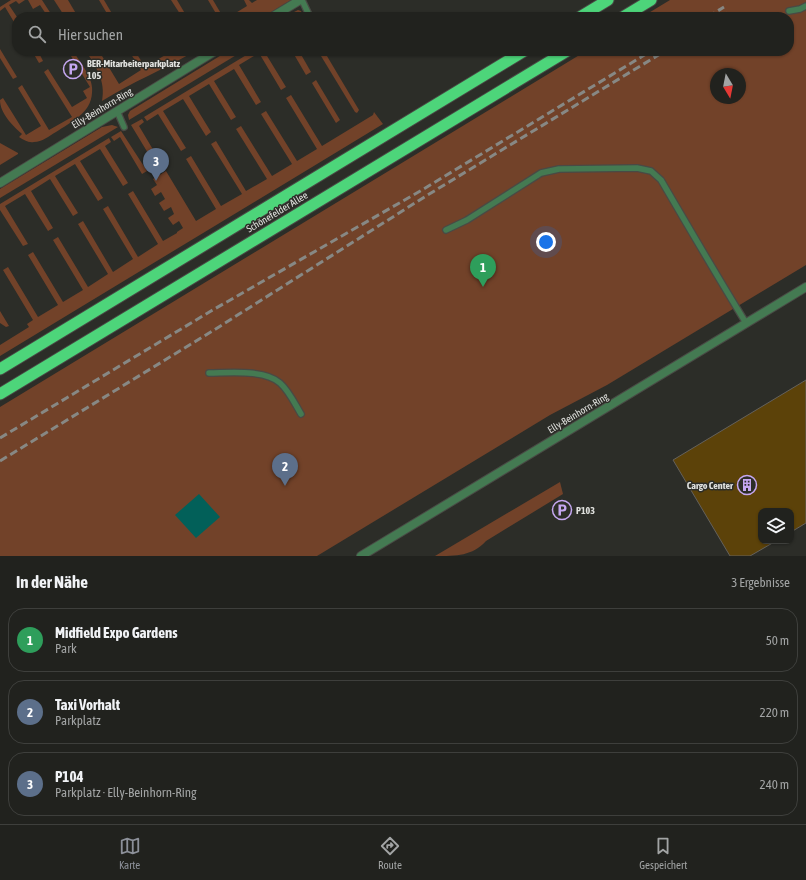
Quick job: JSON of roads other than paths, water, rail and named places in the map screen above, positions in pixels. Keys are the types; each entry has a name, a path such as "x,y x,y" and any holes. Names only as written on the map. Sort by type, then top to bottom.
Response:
{"highway":[{"path":"588,12 608,0"},
{"path":"631,12 651,0"},
{"name":"Schönefelder Allee","path":"0,369 516,56"},
{"name":"Schönefelder Allee","path":"0,394 559,56"}],"street":[{"path":"281,12 301,0"},
{"name":"Elly-Beinhorn-Ring","path":"0,183 207,56"},
{"name":"Elly-Beinhorn-Ring","path":"361,556 806,287"}],"lane":[{"path":"301,0 307,12"},
{"path":"789,11 806,6"},
{"path":"117,111 124,127"},
{"path":"446,230 467,220 541,174 550,170 637,168 651,171 661,180 746,323"},
{"path":"209,373 258,374 272,378 280,383 301,414"}],"water":[{"path":"199,494 220,517 196,538 175,515"}],"railway":[{"path":"716,12 724,7"},
{"path":"0,438 211,311 422,190 643,56"},
{"path":"0,461 214,330 426,196 657,56"}],"place":[{"name":"BER-Mitarbeiterparkplatz 105","path":"73,69"},
{"name":"P104","path":"156,181"},
{"name":"Midfield Expo Gardens","path":"483,287"},
{"name":"Cargo Center","path":"747,485"},
{"name":"Taxi Vorhalt","path":"285,486"},
{"name":"P103","path":"562,510"}]}
